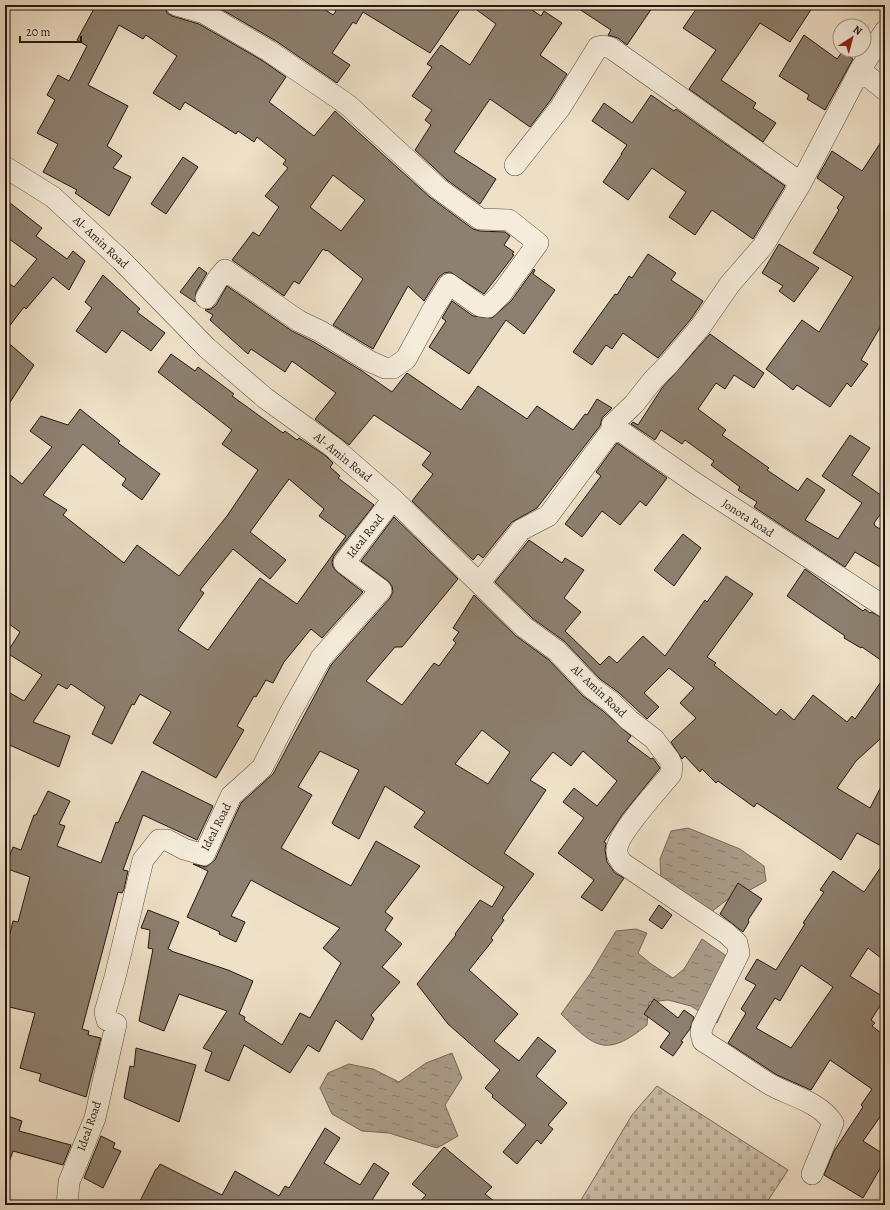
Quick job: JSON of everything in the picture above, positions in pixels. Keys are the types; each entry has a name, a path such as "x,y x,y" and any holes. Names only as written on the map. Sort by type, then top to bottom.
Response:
{"street":[{"path":"176,5 204,13 270,51 348,105 450,198 480,219 509,220 538,243 501,294 488,307 480,306 448,284 424,324 406,359 393,368 385,368 369,362 320,331 299,321 226,270 219,277 206,298"},
{"path":"480,582 521,530 548,516 612,430 612,425 634,404 653,380 669,364 700,326 730,284 763,246 801,183 860,70 885,31"},
{"path":"516,165 560,108 598,47 603,46 611,48 801,183"},
{"path":"860,70 885,90"},
{"name":"Al- Amin Road","path":"5,167 53,197 121,260 207,348 265,398 333,447 393,499 524,626 557,651 592,688 611,702 629,720 654,739 669,759 672,766 671,774 622,835 617,848 617,856 622,863 726,932 737,943 739,953 702,1027 704,1041 771,1085 821,1110 828,1116 833,1123 812,1174"},
{"name":"Jonota Road","path":"612,425 698,485 885,607"},
{"name":"Ideal Road","path":"67,1205 69,1182 95,1118 110,1056 116,1024 107,1020 105,1012 115,977 143,860 159,840 167,840 184,850 204,855 231,796 262,768 290,713 321,658 381,590 344,563 393,499"}],"green space":[{"path":"657,1086 788,1170 765,1205 584,1205 581,1200 632,1115"}],"water":[{"path":"688,828 740,849 764,866 766,881 748,891 732,896 706,916 661,879 660,859 671,831"},
{"path":"636,929 647,933 638,953 651,964 673,978 684,969 702,939 728,957 743,962 717,1023 691,1006 668,1000 649,1002 647,1025 621,1042 611,1045 601,1045 583,1035 561,1014 590,974 616,931"},
{"path":"452,1053 462,1078 445,1105 458,1136 437,1148 389,1133 362,1131 332,1114 320,1088 328,1073 349,1064 373,1069 399,1082 426,1063"}],"building":[{"path":"96,5 164,5 167,13 172,16 199,24 263,61 286,77 269,102 314,136 335,111 431,198 473,229 480,231 505,232 510,236 504,245 514,252 512,254 514,255 484,294 450,272 444,273 439,277 424,301 408,286 373,349 333,325 363,279 327,250 326,251 323,249 299,284 294,281 284,296 232,260 253,232 259,236 279,207 265,196 288,168 283,164 286,160 257,137 254,142 238,131 236,134 185,102 180,110 153,93 177,56 146,35 143,39 119,25 88,85 128,106 107,146 122,156 113,168 131,177 109,216 75,193 77,190 43,172 58,144 37,133 55,100 47,95 58,75 69,81 87,46 77,40","holes":["333,175 365,200 341,231 310,207"]},
{"path":"214,5 318,5 333,15 336,11 328,5 463,5 430,53 363,12 356,24 353,22 332,53 350,65 337,83 276,41"},
{"path":"470,5 525,5 541,16 544,11 562,23 540,55 567,74 550,101 530,127 490,99 454,152 496,179 480,204 447,180 415,150 431,125 425,120 432,110 412,96 432,67 427,64 441,45 470,65 496,24"},
{"path":"573,5 654,5 627,45 618,38 608,35 611,30"},
{"path":"699,5 814,5 790,42 760,23 721,80 756,103 753,108 776,123 763,142 689,89 716,50 683,28"},
{"path":"804,35 832,55 832,58 853,59 825,110 807,99 809,95 779,76"},
{"path":"651,95 674,111 676,109 785,186 753,239 712,210 695,235 669,217 686,192 652,168 628,200 603,182 627,145 592,121 604,103 632,123"},
{"path":"885,136 885,319 861,360 868,364 851,387 847,383 830,407 797,385 793,390 766,369 802,320 819,332 853,277 813,253 839,210 837,208 844,197 817,178 832,151 862,171"},
{"path":"183,157 198,167 166,214 151,204"},
{"path":"5,199 42,228 36,236 67,259 73,251 85,261 69,290 53,277 26,309 24,307 5,332 5,280 14,287 37,259 5,236"},
{"path":"779,244 819,268 794,302 779,291 783,286 762,273"},
{"path":"648,254 676,273 671,280 703,301 691,319 658,358 623,333 612,349 606,345 592,365 573,352 615,294 617,295 629,276 632,278"},
{"path":"199,267 207,273 196,292 195,302 180,292"},
{"path":"534,269 533,274 555,290 524,334 506,320 469,374 429,347 446,321 442,318 452,301 473,316 492,318 511,301"},
{"path":"103,275 140,309 137,312 165,333 151,351 122,330 106,353 76,331 92,308 85,302"},
{"path":"227,286 292,331 314,342 362,371 392,392 407,373 461,410 478,386 527,419 537,406 573,430 585,414 587,415 597,399 612,408 602,418 600,426 537,508 512,522 483,558 478,554 473,560 412,501 433,474 422,465 431,453 374,415 349,445 315,419 336,393 292,361 285,372 251,349 248,354 210,320 213,315 205,310 211,309 216,305"},
{"path":"710,334 764,373 754,388 734,375 725,389 716,383 698,409 726,430 722,435 769,468 767,470 798,491 807,478 825,490 805,520 838,539 862,503 822,476 850,435 870,448 852,475 885,498 885,508 874,523 875,526 885,532 885,570 855,552 845,567 754,507 757,502 738,490 740,487 711,465 714,461 685,440 682,444 661,430 655,440 631,424 633,422 638,425 662,388"},
{"path":"5,340 34,365 5,410"},
{"path":"171,354 195,371 198,367 234,394 232,396 283,433 285,431 297,440 299,438 326,456 333,463 330,467 340,476 338,478 374,505 334,556 332,562 333,567 337,572 363,592 322,638 311,629 284,662 273,683 266,680 256,697 254,696 237,726 244,730 216,778 153,743 171,712 140,694 134,705 132,704 112,744 92,734 105,707 71,684 67,689 58,684 33,722 70,736 59,767 5,743 5,690 24,701 42,675 7,653 20,632 5,621 5,471 22,484 52,447 30,431 41,416 68,425 80,409 120,441 118,443 160,474 142,500 122,485 126,479 83,444 43,495 67,510 63,515 124,563 137,545 179,576 227,516 258,470 222,444 232,430 158,372","holes":["289,479 324,509 319,516 346,536 297,604 260,578 208,650 178,630 204,593 200,590 233,549 270,579 286,560 250,532"]},
{"path":"617,443 667,478 646,506 640,501 620,525 602,511 582,537 565,524 601,476 596,472"},
{"path":"394,517 458,579 402,647 395,647 366,681 402,705 434,663 439,666 456,643 453,640 459,632 453,628 474,595 516,636 549,660 583,696 603,711 631,736 627,741 651,759 653,758 660,768 622,815 604,842 606,843 605,850 607,862 615,873 624,878 602,911 581,897 594,880 558,853 584,818 563,802 574,788 597,806 617,781 583,751 571,766 553,752 530,780 546,790 504,853 534,874 502,918 504,920 491,938 493,940 469,970 518,1014 494,1041 519,1061 538,1037 556,1051 536,1076 567,1103 548,1125 553,1129 541,1144 537,1140 517,1164 503,1152 526,1125 492,1097 493,1095 485,1088 500,1070 448,1024 417,984 456,935 455,934 480,900 492,907 504,887 414,827 425,812 385,786 359,839 334,825 332,823 359,770 320,751 298,787 312,795 281,848 351,886 376,841 420,866 385,912 393,918 385,930 402,944 382,967 400,982 371,1015 374,1019 362,1040 336,1020 319,1052 308,1045 290,1073 244,1045 229,1081 205,1071 212,1052 203,1048 227,1011 179,994 164,1031 139,1021 153,949 148,948 150,930 141,928 148,910 179,922 168,949 228,970 253,981 239,1014 245,1017 244,1020 282,1045 300,1013 310,1018 341,963 323,948 340,928 251,880 231,916 245,922 236,942 219,934 220,932 187,917 208,871 193,864 206,867 215,860 241,803 273,774 331,665 390,598 393,592 392,586 388,581 361,561","holes":["482,730 510,752 488,784 455,764"]},
{"path":"683,534 701,548 674,586 654,570"},
{"path":"529,540 562,563 565,558 584,570 564,598 581,612 565,631 600,665 609,656 617,663 643,636 665,656 705,600 707,602 726,576 753,594 707,657 716,663 714,665 776,715 781,709 794,720 813,695 847,722 852,716 855,719 885,676 885,731 879,740 856,761 837,788 870,808 885,779 885,848 857,833 841,860 757,803 754,807 718,781 716,783 702,769 700,772 685,756 682,759 671,742 696,718 680,703 694,688 669,668 644,693 659,707 647,719 618,692 600,679 564,641 532,618 495,582"},
{"path":"805,569 863,611 865,609 870,613 871,612 885,619 885,663 862,647 861,648 844,638 845,636 787,596"},
{"path":"142,771 213,806 197,840 143,815 123,870 128,871 124,889 122,893 118,892 82,1029 89,1031 88,1035 101,1038 86,1097 39,1081 41,1074 20,1068 35,1013 5,1006 5,954 13,921 18,922 30,877 5,868 13,847 21,850 34,815 36,815 48,791 70,801 59,824 65,826 57,846 101,863 116,822 118,823"},
{"path":"885,861 885,961 868,948 850,976 885,998 871,1020 875,1023 872,1026 885,1036 885,1110 863,1141 885,1155 885,1160 863,1198 824,1175 834,1151 863,1107 861,1105 872,1089 830,1060 811,1090 777,1075 728,1043 746,1013 741,1009 756,985 745,979 757,959 776,970 805,924 803,923 824,892 820,890 833,871 864,892","holes":["801,965 833,987 791,1048 756,1028 775,998 780,1001"]},
{"path":"738,883 762,899 748,920 749,922 743,932 720,914"},
{"path":"659,905 672,915 662,929 649,920"},
{"path":"654,999 678,1018 684,1010 694,1017 690,1029 681,1041 683,1042 673,1056 660,1047 670,1033 644,1014"},
{"path":"136,1048 196,1065 179,1122 124,1098 130,1066 134,1067"},
{"path":"5,1115 22,1121 19,1131 71,1145 63,1165 13,1151 8,1165 5,1164"},
{"path":"325,1128 340,1138 324,1163 360,1185 374,1163 389,1173 369,1205 138,1205 160,1164 222,1195 235,1171 279,1196 285,1186 289,1188"},
{"path":"101,1136 115,1143 113,1148 121,1151 103,1188 84,1178"},
{"path":"444,1147 492,1187 485,1194 499,1205 417,1205 426,1195 412,1184"}]}
